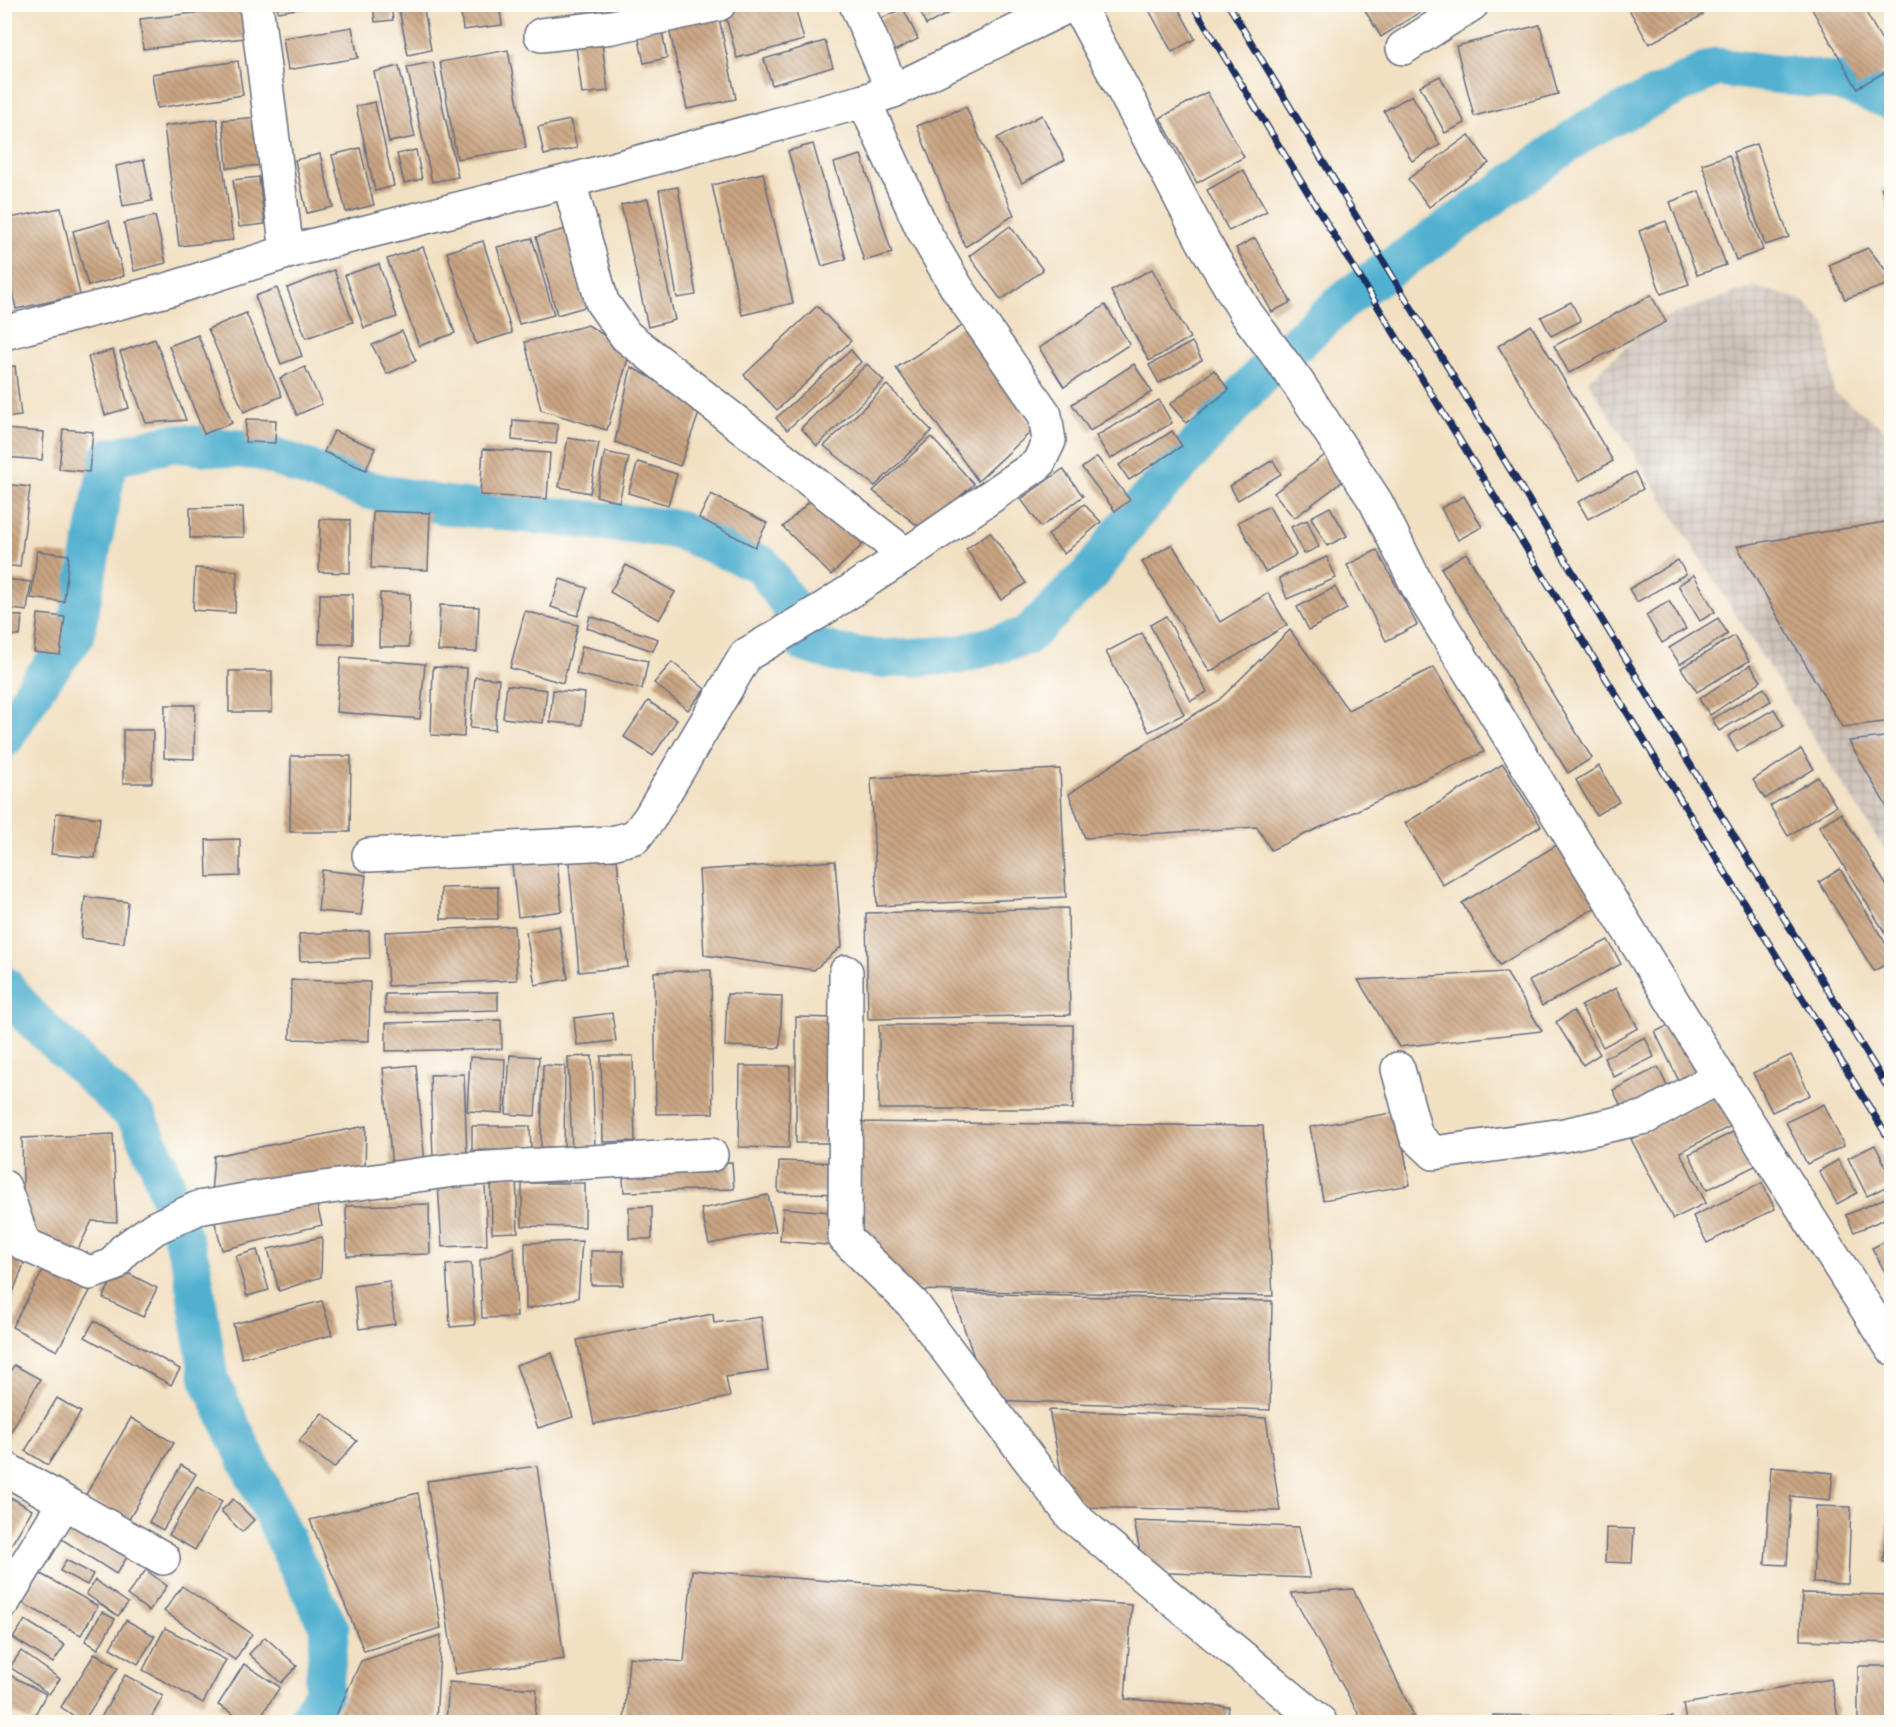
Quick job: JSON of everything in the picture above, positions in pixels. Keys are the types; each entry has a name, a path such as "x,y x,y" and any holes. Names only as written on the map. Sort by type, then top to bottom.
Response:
{"street":[{"path":"256,4 287,252"},
{"path":"541,35 612,27 718,4"},
{"path":"369,855 612,843 635,837 649,819 746,655 820,611 906,555 1038,464 1049,441 1045,415 957,288 922,228 878,96 856,4"},
{"path":"4,333 170,289 287,252 569,181 878,96 1072,4"},
{"path":"1077,4 1203,241 1246,313 1298,383 1377,502 1419,589 1719,1077 1892,1348"},
{"path":"1402,48 1472,4"},
{"path":"569,181 602,302 626,336 906,555"},
{"path":"846,972 845,1238 912,1303 1072,1516 1320,1722"},
{"path":"1398,1069 1416,1136 1434,1153 1564,1135 1646,1117 1719,1077"},
{"path":"4,1187 24,1244 90,1273 113,1265 124,1250 155,1228 198,1208 454,1170 711,1155"},
{"path":"4,1468 163,1558"},
{"path":"4,1600 64,1503"}],"shaded area":[{"path":"1754,286 1804,301 1826,326 1834,392 1891,434 1891,860 1588,381 1655,321"}],"building":[{"path":"277,4 318,4 318,6 278,12"},
{"path":"373,4 391,4 393,20 375,22"},
{"path":"398,4 423,4 431,50 408,55"},
{"path":"460,4 499,4 502,25 463,30"},
{"path":"576,4 596,4 598,18 579,21"},
{"path":"609,4 634,4 634,7 610,11"},
{"path":"759,4 794,4 804,40 737,58 725,14"},
{"path":"917,4 957,4 959,8 926,25"},
{"path":"1156,4 1176,4 1195,39 1172,52 1148,8"},
{"path":"1361,4 1433,4 1381,37"},
{"path":"1626,4 1697,4 1703,15 1649,44"},
{"path":"1809,4 1861,4 1892,58 1892,68 1857,88"},
{"path":"1003,5 1019,5 1006,11"},
{"path":"242,8 245,38 143,49 140,19"},
{"path":"903,8 918,39 894,51 878,20"},
{"path":"718,13 736,99 687,109 668,24"},
{"path":"660,20 667,58 644,63 636,25"},
{"path":"1540,25 1558,94 1474,116 1456,46"},
{"path":"352,27 358,58 288,70 283,38"},
{"path":"601,34 608,91 582,94 575,38"},
{"path":"825,41 833,67 772,85 764,59"},
{"path":"508,50 526,148 457,159 440,62"},
{"path":"238,61 243,95 157,108 152,74"},
{"path":"433,62 458,177 432,182 407,67"},
{"path":"399,66 415,137 389,142 374,72"},
{"path":"1440,76 1465,123 1445,133 1420,86"},
{"path":"1207,92 1244,157 1197,183 1160,118"},
{"path":"1412,95 1440,145 1412,161 1384,111"},
{"path":"375,102 394,186 375,191 356,106"},
{"path":"966,107 1014,215 965,247 917,126"},
{"path":"1042,115 1065,160 1022,183 997,138"},
{"path":"260,117 264,165 227,168 223,120"},
{"path":"217,119 233,240 179,246 164,126"},
{"path":"570,120 577,148 544,155 538,127"},
{"path":"1469,135 1489,163 1429,207 1408,179"},
{"path":"813,144 846,259 822,266 788,151"},
{"path":"1756,144 1789,237 1765,245 1733,152"},
{"path":"360,148 374,205 346,212 332,155"},
{"path":"416,150 422,179 404,183 397,154"},
{"path":"320,154 333,207 307,213 295,160"},
{"path":"861,155 892,253 864,261 834,163"},
{"path":"1729,155 1763,250 1736,260 1702,164"},
{"path":"144,160 152,201 123,206 116,166"},
{"path":"1243,170 1267,211 1229,231 1207,190"},
{"path":"763,173 793,303 742,315 712,185"},
{"path":"259,177 265,224 239,227 233,180"},
{"path":"1892,184 1892,214 1891,214 1881,188"},
{"path":"678,187 696,295 677,298 659,190"},
{"path":"1699,191 1726,265 1697,275 1670,202"},
{"path":"648,199 675,320 648,327 621,205"},
{"path":"61,208 80,295 16,309 4,251 4,219"},
{"path":"155,216 166,263 134,271 124,223"},
{"path":"109,221 124,276 88,286 73,231"},
{"path":"1666,221 1689,284 1661,294 1639,231"},
{"path":"1010,226 1043,270 1001,300 969,256"},
{"path":"570,228 592,305 557,315 536,237"},
{"path":"532,238 554,315 519,324 497,247"},
{"path":"1255,238 1291,302 1272,312 1236,248"},
{"path":"483,241 512,333 476,344 447,252"},
{"path":"423,247 455,333 419,346 387,259"},
{"path":"1868,248 1892,278 1892,283 1845,299 1829,265"},
{"path":"379,264 397,317 364,328 345,275"},
{"path":"1152,269 1190,338 1149,361 1111,291"},
{"path":"334,270 353,322 306,338 287,288"},
{"path":"277,288 302,356 281,364 255,296"},
{"path":"1651,295 1666,322 1569,373 1554,346"},
{"path":"1571,302 1581,321 1551,336 1541,317"},
{"path":"1105,305 1130,344 1064,387 1039,348"},
{"path":"817,306 851,341 777,410 744,375"},
{"path":"246,313 282,396 244,412 208,329"},
{"path":"965,324 1034,429 978,481 896,368"},
{"path":"588,325 630,352 607,430 541,410 525,342"},
{"path":"1531,325 1613,461 1579,481 1498,346"},
{"path":"402,331 416,361 387,374 372,345"},
{"path":"198,335 232,423 204,434 169,346"},
{"path":"155,339 186,420 146,423 120,352"},
{"path":"1192,342 1202,360 1159,383 1149,365"},
{"path":"113,350 129,408 105,415 88,357"},
{"path":"851,350 861,362 787,430 776,418"},
{"path":"867,364 884,381 817,446 801,428"},
{"path":"1134,364 1152,392 1090,431 1072,404"},
{"path":"15,366 21,416 4,418 4,368"},
{"path":"305,367 322,404 297,415 280,378"},
{"path":"631,367 702,405 680,466 615,442"},
{"path":"1214,370 1229,390 1186,423 1170,404"},
{"path":"887,385 932,431 875,486 824,446"},
{"path":"1159,400 1172,423 1110,459 1096,436"},
{"path":"246,419 276,420 275,443 245,442"},
{"path":"513,420 558,424 556,444 512,440"},
{"path":"4,429 44,432 42,460 4,457"},
{"path":"63,429 93,432 89,472 59,469"},
{"path":"334,431 375,448 366,470 324,452"},
{"path":"1172,431 1182,446 1129,480 1119,465"},
{"path":"931,437 974,484 923,530 873,491"},
{"path":"568,438 599,443 590,493 559,487"},
{"path":"483,449 550,453 547,499 480,495"},
{"path":"1332,450 1351,475 1294,518 1274,493"},
{"path":"605,452 629,457 619,502 596,496"},
{"path":"1097,457 1130,500 1115,511 1082,468"},
{"path":"1273,460 1281,474 1238,500 1230,486"},
{"path":"638,462 677,474 668,505 628,493"},
{"path":"1063,469 1083,496 1041,527 1021,499"},
{"path":"1635,472 1643,489 1588,519 1578,502"},
{"path":"4,484 30,487 20,567 4,565"},
{"path":"711,494 767,523 755,547 699,518"},
{"path":"816,495 864,543 831,575 783,527"},
{"path":"1464,496 1482,527 1458,540 1441,508"},
{"path":"1084,504 1101,522 1064,554 1048,535"},
{"path":"1269,506 1296,555 1265,572 1238,522"},
{"path":"243,507 244,537 190,538 190,508"},
{"path":"1330,507 1347,536 1327,546 1311,517"},
{"path":"373,511 430,513 428,570 371,568"},
{"path":"320,519 350,520 350,573 319,572"},
{"path":"1307,520 1319,547 1304,554 1291,527"},
{"path":"1892,521 1892,721 1842,727 1737,546"},
{"path":"990,532 1026,583 1001,600 966,549"},
{"path":"1172,544 1220,622 1268,593 1287,625 1210,672 1142,562"},
{"path":"1377,550 1417,625 1386,641 1347,565"},
{"path":"37,551 69,555 64,602 31,598"},
{"path":"1466,553 1592,758 1568,773 1441,568"},
{"path":"1327,557 1336,578 1287,599 1279,578"},
{"path":"1678,560 1686,574 1637,602 1629,589"},
{"path":"626,565 675,592 659,620 610,592"},
{"path":"195,568 237,571 235,613 193,610"},
{"path":"1694,575 1715,612 1700,621 1678,585"},
{"path":"4,579 31,582 27,611 4,608"},
{"path":"560,579 587,588 578,616 551,607"},
{"path":"1335,587 1347,609 1309,630 1297,607"},
{"path":"380,593 410,594 409,647 379,647"},
{"path":"320,594 353,594 353,644 319,644"},
{"path":"1669,601 1686,629 1662,643 1646,615"},
{"path":"440,605 479,607 477,652 438,651"},
{"path":"525,611 578,625 563,683 510,668"},
{"path":"38,614 65,617 60,655 34,652"},
{"path":"4,615 22,616 20,636 4,634"},
{"path":"590,616 658,639 653,651 587,628"},
{"path":"1166,616 1207,692 1191,701 1150,625"},
{"path":"1718,618 1728,634 1680,664 1669,648"},
{"path":"1290,630 1348,710 1434,667 1484,752 1271,850 1257,827 1085,838 1069,794 1128,754 1219,700"},
{"path":"1142,633 1184,714 1149,732 1106,652"},
{"path":"1734,636 1749,661 1697,692 1681,668"},
{"path":"582,646 648,661 642,689 576,674"},
{"path":"341,657 425,664 420,719 336,712"},
{"path":"672,662 705,689 688,710 654,683"},
{"path":"1750,665 1761,681 1710,715 1699,699"},
{"path":"433,667 467,668 464,737 431,735"},
{"path":"229,671 272,671 272,712 229,712"},
{"path":"475,677 499,679 495,730 470,728"},
{"path":"507,685 547,690 543,723 503,718"},
{"path":"1764,688 1771,701 1719,731 1712,719"},
{"path":"553,690 585,693 582,725 550,722"},
{"path":"648,701 677,720 653,756 624,737"},
{"path":"165,705 195,705 194,759 164,758"},
{"path":"1774,709 1784,726 1737,752 1728,736"},
{"path":"123,730 153,730 152,783 123,783"},
{"path":"1892,736 1892,816 1849,741"},
{"path":"1801,749 1814,769 1765,799 1753,780"},
{"path":"291,756 351,756 350,832 290,832"},
{"path":"1503,764 1541,826 1443,885 1405,823"},
{"path":"1599,766 1619,802 1596,815 1576,780"},
{"path":"1060,769 1066,897 877,906 871,778"},
{"path":"1818,777 1836,806 1788,836 1770,806"},
{"path":"56,813 100,818 95,858 51,854"},
{"path":"1841,813 1892,894 1892,944 1819,826"},
{"path":"240,839 240,876 207,877 206,840"},
{"path":"1560,843 1598,906 1500,965 1462,903"},
{"path":"616,848 628,967 579,972 568,852"},
{"path":"556,851 562,911 518,917 511,856"},
{"path":"835,861 842,946 814,970 704,955 699,870"},
{"path":"1840,869 1892,954 1892,961 1874,971 1819,882"},
{"path":"322,870 366,875 361,915 318,911"},
{"path":"498,887 498,919 441,919 441,888"},
{"path":"85,897 128,902 124,943 81,938"},
{"path":"1068,908 1070,1015 868,1019 866,913"},
{"path":"514,926 517,980 388,986 385,932"},
{"path":"559,926 568,979 535,985 526,932"},
{"path":"369,931 370,958 300,961 299,934"},
{"path":"1608,940 1621,964 1542,1006 1529,981"},
{"path":"711,970 713,1113 656,1114 654,972"},
{"path":"1506,972 1542,1031 1399,1047 1358,980"},
{"path":"291,980 370,982 369,1041 290,1039"},
{"path":"1616,988 1638,1028 1603,1047 1581,1006"},
{"path":"498,992 498,1010 385,1013 385,994"},
{"path":"727,994 782,996 780,1048 725,1046"},
{"path":"1573,1011 1600,1054 1583,1065 1556,1022"},
{"path":"612,1013 616,1041 577,1045 574,1018"},
{"path":"796,1017 835,1018 835,1143 796,1143"},
{"path":"501,1020 502,1049 386,1051 386,1023"},
{"path":"1677,1021 1701,1072 1680,1083 1655,1032"},
{"path":"879,1025 1073,1025 1073,1109 879,1109"},
{"path":"1645,1037 1654,1057 1614,1077 1604,1058"},
{"path":"510,1055 539,1057 535,1116 506,1114"},
{"path":"1791,1055 1810,1095 1772,1112 1753,1073"},
{"path":"592,1056 595,1148 572,1149 568,1057"},
{"path":"601,1056 633,1056 635,1141 603,1142"},
{"path":"470,1057 505,1059 503,1113 467,1111"},
{"path":"416,1065 425,1164 392,1167 383,1068"},
{"path":"543,1065 565,1066 564,1148 541,1147"},
{"path":"740,1066 790,1066 789,1148 739,1147"},
{"path":"1658,1067 1668,1088 1623,1110 1613,1090"},
{"path":"464,1074 467,1156 433,1158 430,1075"},
{"path":"1721,1093 1737,1123 1680,1152 1706,1203 1673,1219 1631,1139"},
{"path":"1824,1104 1844,1146 1807,1164 1786,1122"},
{"path":"1397,1112 1410,1185 1323,1200 1310,1127"},
{"path":"849,1122 1263,1126 1273,1296 908,1290 849,1213"},
{"path":"366,1126 365,1172 211,1194 214,1156"},
{"path":"472,1126 530,1126 531,1151 472,1150"},
{"path":"1739,1129 1757,1165 1707,1190 1689,1154"},
{"path":"113,1134 117,1222 92,1221 74,1257 24,1231 22,1138"},
{"path":"1875,1145 1892,1179 1892,1184 1867,1196 1848,1158"},
{"path":"1838,1160 1857,1193 1837,1204 1819,1171"},
{"path":"779,1161 842,1163 841,1194 778,1192"},
{"path":"732,1162 734,1189 624,1192 622,1165"},
{"path":"491,1175 516,1175 518,1232 492,1233"},
{"path":"485,1182 487,1245 442,1247 438,1184"},
{"path":"522,1183 585,1183 585,1227 522,1226"},
{"path":"1762,1183 1775,1209 1707,1243 1693,1216"},
{"path":"314,1194 322,1225 222,1250 214,1219"},
{"path":"768,1195 776,1231 709,1244 701,1209"},
{"path":"1892,1195 1892,1216 1854,1232 1846,1215"},
{"path":"429,1204 430,1254 347,1256 346,1206"},
{"path":"652,1206 652,1239 629,1239 629,1207"},
{"path":"783,1208 842,1213 839,1246 780,1241"},
{"path":"322,1237 321,1277 279,1291 268,1249"},
{"path":"1892,1238 1892,1285 1872,1248"},
{"path":"582,1241 578,1298 526,1309 525,1243"},
{"path":"514,1247 517,1317 482,1318 480,1260"},
{"path":"257,1250 269,1290 247,1296 236,1256"},
{"path":"591,1251 623,1251 623,1285 591,1285"},
{"path":"4,1253 25,1261 4,1316"},
{"path":"471,1263 475,1325 450,1327 446,1265"},
{"path":"45,1267 90,1291 57,1351 12,1327"},
{"path":"118,1268 157,1288 143,1317 103,1298"},
{"path":"389,1281 395,1324 359,1329 354,1286"},
{"path":"952,1293 1272,1301 1270,1410 989,1400"},
{"path":"322,1301 332,1335 242,1358 233,1324"},
{"path":"713,1314 714,1323 761,1317 768,1371 726,1377 730,1397 594,1424 577,1340"},
{"path":"94,1321 180,1369 171,1385 85,1337"},
{"path":"552,1353 573,1417 538,1428 516,1365"},
{"path":"14,1365 40,1379 4,1444 4,1382"},
{"path":"57,1398 81,1412 48,1465 25,1451"},
{"path":"1049,1410 1266,1418 1280,1511 1068,1507"},
{"path":"322,1413 357,1441 334,1468 299,1441"},
{"path":"131,1418 174,1443 128,1521 85,1496"},
{"path":"181,1465 196,1474 163,1530 149,1522"},
{"path":"537,1466 564,1659 455,1674 427,1481"},
{"path":"1771,1467 1833,1473 1830,1500 1791,1496 1787,1565 1765,1564"},
{"path":"197,1487 222,1501 195,1550 169,1535"},
{"path":"418,1493 441,1628 364,1651 310,1520"},
{"path":"12,1498 32,1510 4,1557 4,1510"},
{"path":"233,1499 254,1520 242,1532 221,1511"},
{"path":"1816,1506 1851,1507 1848,1584 1813,1583"},
{"path":"73,1516 130,1553 116,1574 60,1538"},
{"path":"1134,1521 1299,1527 1310,1578 1144,1572"},
{"path":"1887,1524 1892,1525 1892,1563 1883,1562"},
{"path":"1606,1528 1634,1529 1632,1563 1605,1562"},
{"path":"66,1560 93,1574 87,1585 60,1571"},
{"path":"146,1570 167,1586 149,1611 127,1595"},
{"path":"692,1570 1132,1605 1125,1699 1229,1707 1227,1722 624,1722 629,1657 684,1662"},
{"path":"39,1573 98,1606 81,1635 22,1603"},
{"path":"95,1580 128,1603 118,1616 86,1594"},
{"path":"182,1586 252,1634 235,1660 164,1611"},
{"path":"1353,1589 1414,1716 1383,1722 1363,1722 1291,1593"},
{"path":"1802,1593 1892,1595 1892,1643 1801,1640"},
{"path":"102,1612 115,1619 98,1649 85,1641"},
{"path":"25,1620 65,1645 53,1663 13,1638"},
{"path":"126,1620 155,1636 138,1664 110,1648"},
{"path":"165,1628 226,1660 203,1703 143,1670"},
{"path":"441,1635 436,1722 333,1722 361,1661"},
{"path":"265,1637 297,1666 281,1683 249,1654"},
{"path":"21,1651 60,1679 49,1694 10,1667"},
{"path":"95,1653 118,1668 83,1722 61,1707"},
{"path":"244,1664 280,1687 257,1722 246,1722 218,1705"},
{"path":"1858,1666 1892,1666 1892,1722 1858,1722"},
{"path":"4,1672 46,1694 31,1722 4,1709"},
{"path":"125,1675 163,1696 149,1722 99,1721"},
{"path":"1831,1679 1839,1722 1686,1722 1683,1704"},
{"path":"449,1682 537,1689 535,1722 446,1722"},
{"path":"1493,1715 1672,1717 1673,1722 1492,1722"}],"waterway":[{"path":"4,739 36,687 75,636 109,458 172,443 260,451 367,490 442,505 676,529 762,565 789,604 804,643 836,653 878,659 958,655 1027,636 1092,572 1134,515 1264,372 1348,297 1588,129 1716,67 1840,82 1892,101"},
{"path":"4,985 29,1016 138,1119 158,1162 192,1267 209,1379 330,1629 323,1694 306,1722"}],"railway":[{"path":"1192,4 1892,1144"},
{"path":"1228,4 1892,1095"}]}
